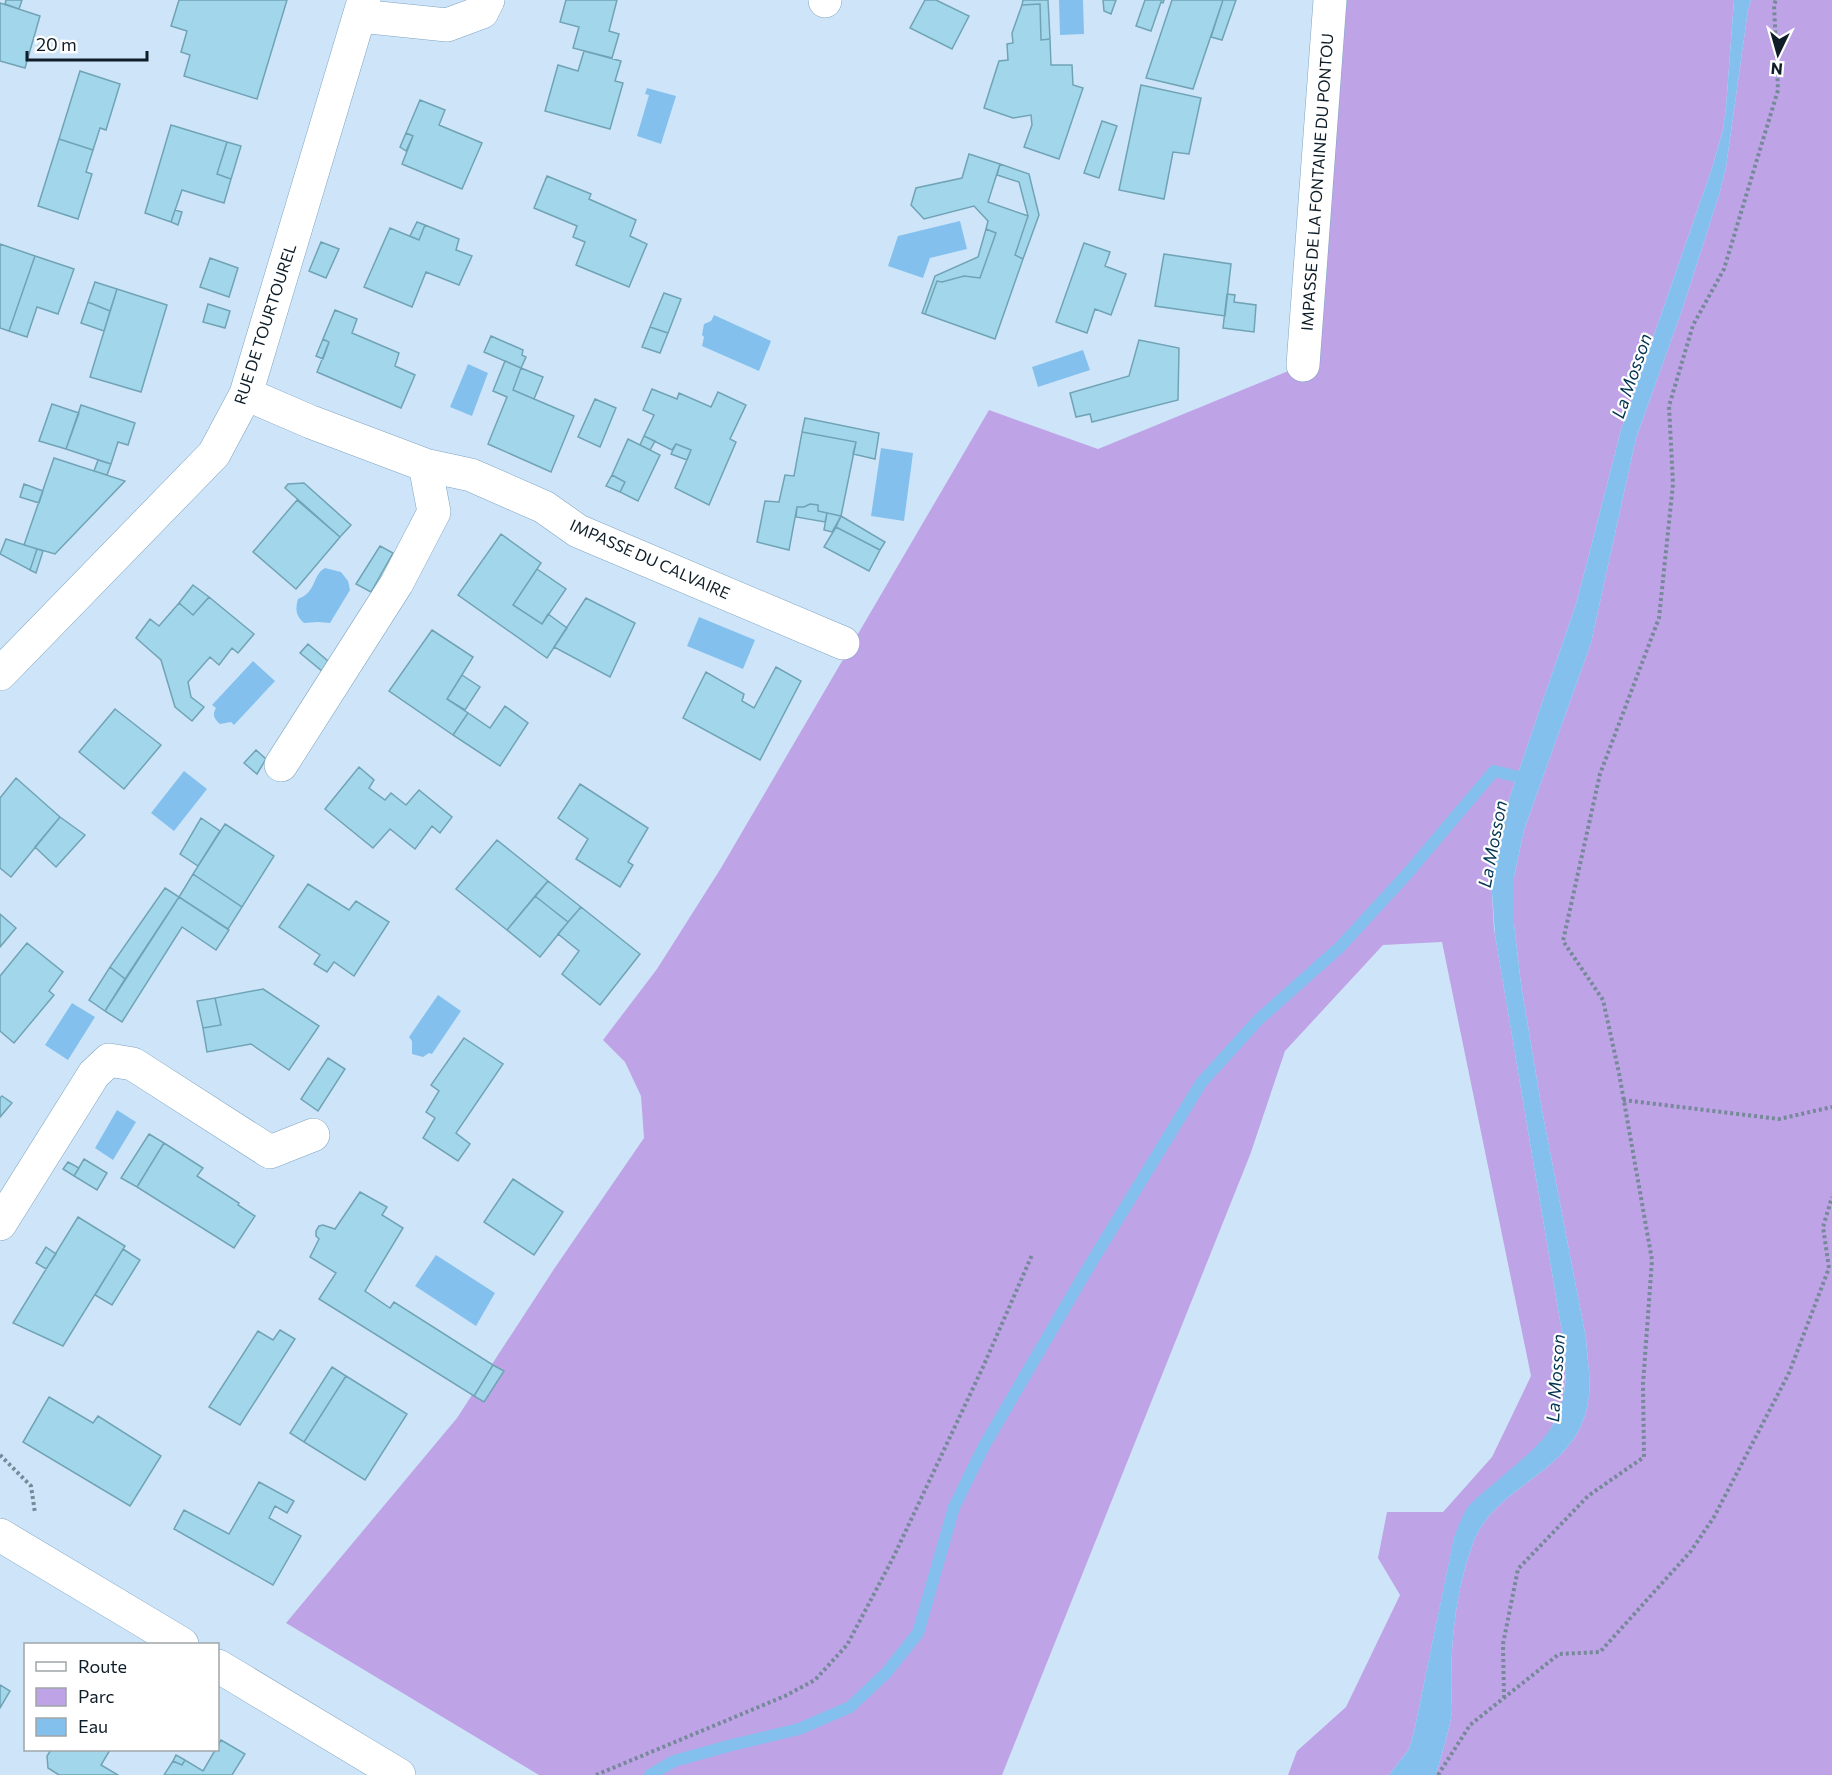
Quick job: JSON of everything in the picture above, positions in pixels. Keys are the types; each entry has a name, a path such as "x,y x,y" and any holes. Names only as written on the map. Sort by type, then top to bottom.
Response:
{"street":[{"path":"362,8 447,25 482,12 488,0"},
{"name":"IMPASSE DE LA FONTAINE DU PONTOU","path":"1303,365 1330,0"},
{"name":"RUE DE TOURTOUREL","path":"0,674 214,454 246,394 362,8"},
{"name":"IMPASSE DU CALVAIRE","path":"246,394 311,422 425,465 471,475 544,507 578,531 843,643"},
{"path":"281,765 397,583 434,512 425,465"},
{"path":"0,1224 94,1074 110,1060 133,1064 270,1152 313,1135"},
{"path":"0,1535 180,1643"},
{"path":"219,1667 399,1775"}],"path":[{"path":"1503,1698 1503,1644 1518,1569 1588,1496 1644,1457 1643,1384 1652,1260 1604,1000 1563,941 1600,774 1659,618 1673,484 1668,406 1693,325 1724,269 1778,90 1774,5 1776,0"},
{"path":"1623,1100 1779,1119 1832,1107"},
{"path":"1438,1775 1470,1725 1559,1654 1600,1652 1691,1551 1714,1517 1789,1373 1830,1268 1823,1227 1832,1197"},
{"path":"596,1775 785,1696 815,1680 847,1645 893,1558 983,1367 1032,1256"},
{"path":"0,1455 32,1486 41,1560"}],"green space":[{"path":"1347,0 1734,0 1723,130 1712,168 1621,430 1577,601 1494,843 1491,878 1494,929 1565,1350 1563,1405 1548,1434 1538,1447 1476,1499 1454,1538 1409,1749 1389,1775 1288,1775 1297,1751 1346,1707 1400,1595 1378,1558 1387,1512 1443,1512 1492,1457 1531,1376 1442,942 1383,945 1285,1051 1250,1155 1002,1775 539,1775 286,1623 457,1418 554,1269 644,1138 641,1096 625,1062 603,1040 657,969 721,868 989,410 1098,449 1303,365"},
{"path":"1751,0 1832,0 1832,1775 1436,1775 1452,1709 1452,1646 1457,1604 1473,1543 1484,1522 1499,1506 1552,1463 1568,1446 1581,1427 1588,1402 1586,1338 1542,1110 1521,984 1514,924 1514,877 1524,830 1591,643 1636,438 1682,310 1719,195 1726,167"}],"water":[{"path":"1059,0 1083,0 1084,34 1060,35"},
{"path":"1734,0 1751,0 1726,167 1719,195 1682,310 1636,438 1591,643 1524,830 1514,877 1514,924 1521,984 1542,1110 1586,1338 1588,1402 1581,1427 1568,1446 1552,1463 1499,1506 1484,1522 1473,1543 1457,1604 1451,1667 1452,1709 1436,1775 1389,1775 1409,1749 1414,1732 1454,1537 1464,1514 1477,1498 1543,1438 1553,1425 1564,1394 1565,1350 1495,935 1491,878 1494,843 1577,601 1621,430 1712,168 1723,130"},
{"path":"647,88 676,96 661,144 637,136 649,95 645,94"},
{"path":"960,221 967,249 930,258 923,278 888,266 898,236"},
{"path":"714,315 771,341 759,371 702,346 704,324 711,321"},
{"path":"1083,350 1090,370 1038,387 1032,367"},
{"path":"468,364 488,373 472,416 450,407"},
{"path":"881,448 913,453 904,521 871,516"},
{"path":"325,568 341,572 348,581 350,590 330,623 304,623 297,612 298,599 308,592"},
{"path":"699,617 755,640 743,669 687,646"},
{"path":"253,661 275,681 234,725 231,722 220,724 214,717 216,708 212,705"},
{"path":"184,771 207,789 174,831 151,813"},
{"path":"438,995 461,1011 432,1054 429,1053 423,1057 412,1054 412,1041 409,1037"},
{"path":"72,1003 95,1017 68,1060 45,1045"},
{"path":"117,1110 136,1122 113,1160 95,1148"},
{"path":"436,1255 495,1293 476,1326 415,1286"}],"building":[{"path":"6,0 22,0 19,9 5,4"},
{"path":"179,0 287,0 257,99 184,76 190,55 181,52 187,31 171,26"},
{"path":"566,0 617,0 609,31 619,34 612,58 573,48 579,27 560,22"},
{"path":"925,0 936,0 969,16 952,49 910,28"},
{"path":"1023,0 1048,0 1050,39 1041,40 1040,4 1022,5"},
{"path":"1103,0 1116,0 1111,14 1104,11"},
{"path":"1145,0 1164,0 1163,3 1161,2 1151,31 1136,26"},
{"path":"1172,0 1223,0 1193,89 1146,78"},
{"path":"1223,0 1236,0 1222,40 1211,37"},
{"path":"0,3 40,16 25,68 0,61"},
{"path":"1040,4 1041,40 1050,39 1051,65 1072,65 1073,85 1083,88 1059,159 1024,147 1032,125 1031,115 1013,118 984,108 999,61 1008,60 1007,44 1013,43 1012,33 1022,5"},
{"path":"584,51 621,61 615,81 623,83 610,129 545,111 558,65 578,71"},
{"path":"80,71 120,84 106,130 100,128 93,150 59,139"},
{"path":"1141,85 1201,98 1189,154 1173,152 1164,199 1119,190"},
{"path":"420,100 445,110 439,125 482,143 462,189 402,164 413,136 406,133"},
{"path":"1102,121 1117,126 1099,178 1084,173"},
{"path":"171,125 227,142 217,174 231,179 224,203 182,190 171,222 145,213"},
{"path":"406,133 413,136 406,151 400,147"},
{"path":"59,139 93,150 86,172 92,174 78,219 38,206"},
{"path":"227,142 241,146 231,179 217,174"},
{"path":"969,154 1000,164 988,202 1028,216 1015,255 1023,259 995,339 925,314 937,281 942,282 964,276 980,278 996,233 986,229 988,221 974,206 924,219 911,205 916,188 962,178"},
{"path":"1000,164 1029,174 1039,215 1023,259 1015,255 1028,216 1019,182 997,175"},
{"path":"547,176 591,194 589,199 636,220 630,236 647,244 629,287 576,265 585,242 573,237 577,226 534,208"},
{"path":"175,210 182,212 178,225 171,222"},
{"path":"417,222 425,225 419,240 410,236"},
{"path":"425,225 459,239 456,250 472,256 459,285 426,272 412,307 364,287 390,228 419,240"},
{"path":"986,229 996,233 980,278 964,276 942,282 937,281 925,314 922,313 935,276 978,257"},
{"path":"321,242 339,249 326,278 309,271"},
{"path":"1084,243 1110,252 1105,266 1126,274 1111,315 1095,309 1087,333 1056,322"},
{"path":"0,244 35,256 9,331 0,328"},
{"path":"1164,254 1231,264 1225,316 1155,306"},
{"path":"35,256 74,269 58,314 37,307 27,337 9,331"},
{"path":"210,258 238,268 229,297 200,287"},
{"path":"95,282 117,289 110,311 88,302"},
{"path":"117,289 167,305 141,392 90,377"},
{"path":"664,293 681,299 668,333 650,327"},
{"path":"1227,294 1235,295 1234,302 1256,305 1254,332 1223,328"},
{"path":"88,302 110,311 104,331 81,323"},
{"path":"208,304 230,311 225,328 203,322"},
{"path":"335,310 357,319 352,333 399,353 395,366 415,375 401,408 317,372 329,342 323,339"},
{"path":"650,327 668,333 660,353 642,347"},
{"path":"491,336 523,350 522,355 526,357 521,368 484,352"},
{"path":"323,339 329,342 323,359 316,356"},
{"path":"1139,340 1179,348 1178,400 1092,422 1090,414 1076,417 1070,393 1129,376"},
{"path":"505,361 521,368 513,390 574,416 551,472 488,444 507,397 493,391"},
{"path":"521,368 543,377 534,399 513,390"},
{"path":"652,389 677,399 679,393 711,407 718,392 746,405 730,439 736,442 709,505 675,488 691,450 676,444 672,450 644,436 654,415 643,410"},
{"path":"595,399 616,408 600,447 578,437"},
{"path":"52,404 79,413 66,449 39,441"},
{"path":"81,405 135,423 128,445 118,442 111,464 66,449"},
{"path":"805,418 879,433 875,459 853,454 856,442 802,432"},
{"path":"802,432 856,442 841,516 818,511 818,505 797,507 789,550 757,542 765,501 779,502 785,475 794,476"},
{"path":"644,436 655,441 650,450 640,445"},
{"path":"628,439 660,455 638,501 620,492 625,482 612,475"},
{"path":"676,444 691,450 687,460 671,454"},
{"path":"54,458 125,481 55,554 24,545"},
{"path":"98,460 111,464 107,475 94,471"},
{"path":"612,475 625,482 620,492 606,486"},
{"path":"304,483 351,525 340,537 285,488 288,484"},
{"path":"24,484 43,491 39,503 20,497"},
{"path":"297,500 340,537 296,589 253,552"},
{"path":"818,505 818,511 827,513 825,522 796,517 797,507"},
{"path":"827,513 841,516 832,532 824,530"},
{"path":"841,516 885,542 880,550 836,527"},
{"path":"836,527 880,550 869,571 824,547"},
{"path":"501,534 541,563 513,605 542,624 548,614 567,628 547,658 458,595"},
{"path":"6,539 37,549 30,570 0,554"},
{"path":"380,546 393,553 371,592 356,584"},
{"path":"37,549 43,551 36,573 30,570"},
{"path":"537,569 566,589 542,624 513,605"},
{"path":"193,585 209,597 193,615 179,603"},
{"path":"209,597 254,634 238,653 232,648 219,665 210,657 188,682 191,697 204,707 192,721 175,707 161,660 136,638 150,619 159,626 179,603 193,615"},
{"path":"586,598 635,623 610,677 554,647"},
{"path":"432,630 473,657 447,699 468,713 453,735 389,691"},
{"path":"308,644 328,661 322,671 300,653"},
{"path":"776,667 801,681 760,760 683,718 706,672 744,694 742,701 754,708"},
{"path":"462,675 480,687 465,710 447,699"},
{"path":"505,706 528,723 500,766 453,735 468,713 490,728"},
{"path":"115,709 161,745 124,789 79,752"},
{"path":"256,750 266,759 257,774 244,763"},
{"path":"359,767 374,780 369,788 385,800 391,793 406,805 419,790 452,817 440,833 432,826 415,849 390,829 373,848 325,809"},
{"path":"16,778 60,817 11,877 0,868 0,798"},
{"path":"580,784 648,828 628,862 633,865 620,887 576,859 588,839 558,818"},
{"path":"60,817 85,835 56,867 35,847"},
{"path":"201,818 220,831 198,866 180,854"},
{"path":"225,824 274,856 242,907 193,874"},
{"path":"497,840 548,881 507,930 456,889"},
{"path":"193,874 242,907 228,929 179,897"},
{"path":"548,881 581,907 568,922 535,896"},
{"path":"308,884 349,910 356,901 389,922 354,976 334,962 327,972 314,964 320,955 279,927"},
{"path":"165,888 179,897 125,979 110,967"},
{"path":"535,896 568,922 540,957 507,930"},
{"path":"179,897 229,930 216,950 182,927 122,1022 105,1011"},
{"path":"581,907 640,954 600,1005 562,974 579,951 558,934"},
{"path":"0,914 16,928 0,947"},
{"path":"27,943 63,972 49,991 54,995 14,1043 0,1031 0,976"},
{"path":"110,967 125,979 105,1011 89,1000"},
{"path":"263,989 319,1026 289,1070 251,1044 207,1052 203,1028 221,1025 215,998"},
{"path":"215,998 221,1025 203,1028 197,1001"},
{"path":"464,1038 503,1064 456,1133 470,1144 458,1161 423,1138 435,1118 426,1112 439,1091 431,1085"},
{"path":"328,1058 345,1069 318,1111 301,1099"},
{"path":"2,1096 12,1103 0,1117 0,1098"},
{"path":"149,1134 164,1143 137,1187 121,1178"},
{"path":"164,1143 203,1168 197,1176 255,1216 234,1248 137,1187"},
{"path":"84,1159 107,1173 97,1190 74,1176"},
{"path":"68,1162 79,1168 74,1176 63,1169"},
{"path":"513,1179 563,1212 534,1255 484,1222"},
{"path":"360,1192 387,1207 382,1215 403,1228 365,1291 390,1308 394,1302 493,1365 474,1396 319,1299 336,1273 310,1257 319,1239 316,1231 319,1226 323,1225 335,1229"},
{"path":"78,1217 125,1246 63,1346 13,1323"},
{"path":"46,1247 56,1254 46,1269 36,1263"},
{"path":"123,1249 140,1260 112,1305 95,1295"},
{"path":"280,1330 295,1339 240,1425 209,1407 258,1331 273,1340"},
{"path":"493,1365 504,1371 484,1402 474,1396"},
{"path":"332,1367 346,1376 304,1442 290,1433"},
{"path":"346,1376 407,1414 365,1480 304,1442"},
{"path":"49,1397 93,1423 98,1416 161,1456 130,1506 23,1442"},
{"path":"259,1482 294,1501 287,1513 275,1506 269,1518 301,1536 273,1585 174,1529 184,1510 229,1534"},
{"path":"0,1685 10,1691 0,1708"},
{"path":"221,1740 245,1754 232,1775 164,1775 173,1761 182,1765 185,1760 203,1771 215,1751 219,1751"},
{"path":"50,1751 109,1751 101,1765 118,1775 59,1775 48,1768 47,1756"},
{"path":"176,1755 185,1760 182,1765 173,1761"}],"waterway":[{"path":"650,1775 674,1761 799,1729 850,1707 886,1673 918,1633 954,1507 984,1446 1088,1268 1201,1083 1258,1020 1340,947 1407,874 1494,771 1527,779"}],"water label":[{"name":"La Mosson","path":"1632,376"},
{"name":"La Mosson","path":"1493,844"},
{"name":"La Mosson","path":"1556,1378"}]}
